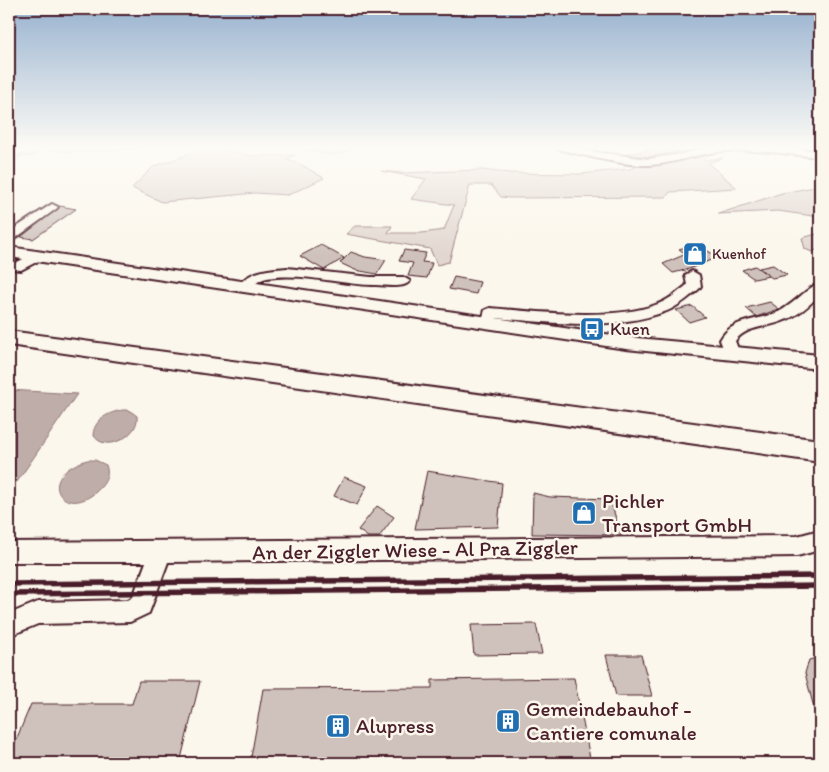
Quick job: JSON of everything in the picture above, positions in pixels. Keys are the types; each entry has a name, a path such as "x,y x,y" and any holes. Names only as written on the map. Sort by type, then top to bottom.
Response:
{"highway":[{"path":"9,325 820,435"},
{"path":"9,338 820,451"}],"main road":[{"path":"9,252 626,343 820,362"}],"street":[{"path":"9,237 52,207"},
{"path":"9,265 16,267 38,256"},
{"path":"244,287 251,279 263,275 287,272 372,281 403,281"},
{"path":"488,323 490,313 598,318 639,314 662,308 683,297 694,286 692,275"},
{"path":"732,354 727,340 734,330 748,324 772,320 795,309 820,287"},
{"name":"An der Ziggler Wiese - Al Pra Ziggler","path":"9,552 797,546 820,540"},
{"path":"13,627 38,613 130,611 141,605 161,552"}],"shaded area":[{"path":"137,183 313,183 288,195 255,193 162,202 132,188"},
{"path":"423,183 731,183 737,188 670,192 666,197 510,198 501,197 491,185 470,185 449,262 437,265 430,249 346,234 355,226 392,226 388,233 422,233 444,230 454,205 411,199"},
{"path":"820,186 820,217 778,211 718,214 782,193"},
{"path":"820,233 820,248 812,252 805,249 802,238"},
{"path":"9,390 77,394 17,482 9,481"},
{"path":"129,410 137,416 133,430 127,436 112,443 98,440 93,434 100,420 113,412"},
{"path":"87,460 95,460 106,465 107,476 105,482 88,497 76,501 67,500 60,494 57,486 60,477 70,468"}],"building":[{"path":"60,206 76,209 33,239 21,237"},
{"path":"696,244 718,257 689,269 673,273 663,264 686,254 679,249"},
{"path":"321,245 344,258 324,270 300,256"},
{"path":"404,250 426,253 422,262 432,263 427,278 408,276 413,263 399,261"},
{"path":"351,252 365,257 386,260 377,274 355,270 340,263"},
{"path":"773,265 787,275 772,278 759,268"},
{"path":"755,266 769,276 754,279 742,270"},
{"path":"454,277 480,282 476,294 449,289"},
{"path":"770,302 779,309 756,317 746,308"},
{"path":"692,306 705,317 689,322 676,310"},
{"path":"427,471 502,483 498,527 415,529"},
{"path":"344,477 367,486 357,505 334,496"},
{"path":"533,493 550,497 610,499 621,535 532,534"},
{"path":"377,506 394,517 379,537 368,537 358,530"},
{"path":"536,624 542,654 474,655 471,625"},
{"path":"606,655 641,655 652,696 616,696"},
{"path":"820,657 820,720 817,720 805,673 809,660"},
{"path":"574,678 591,763 250,763 263,689 432,688 432,680"},
{"path":"139,681 200,681 180,763 9,763 9,757 31,704 132,704"}],"railway":[{"path":"9,584 820,576"},
{"path":"9,594 820,586"}],"place":[{"name":"Kuenhof","path":"695,254"},
{"name":"Kuen","path":"592,329"},
{"name":"Pichler Transport GmbH","path":"584,513"},
{"name":"Gemeindebauhof - Cantiere comunale","path":"508,721"},
{"name":"Alupress","path":"338,726"}]}
